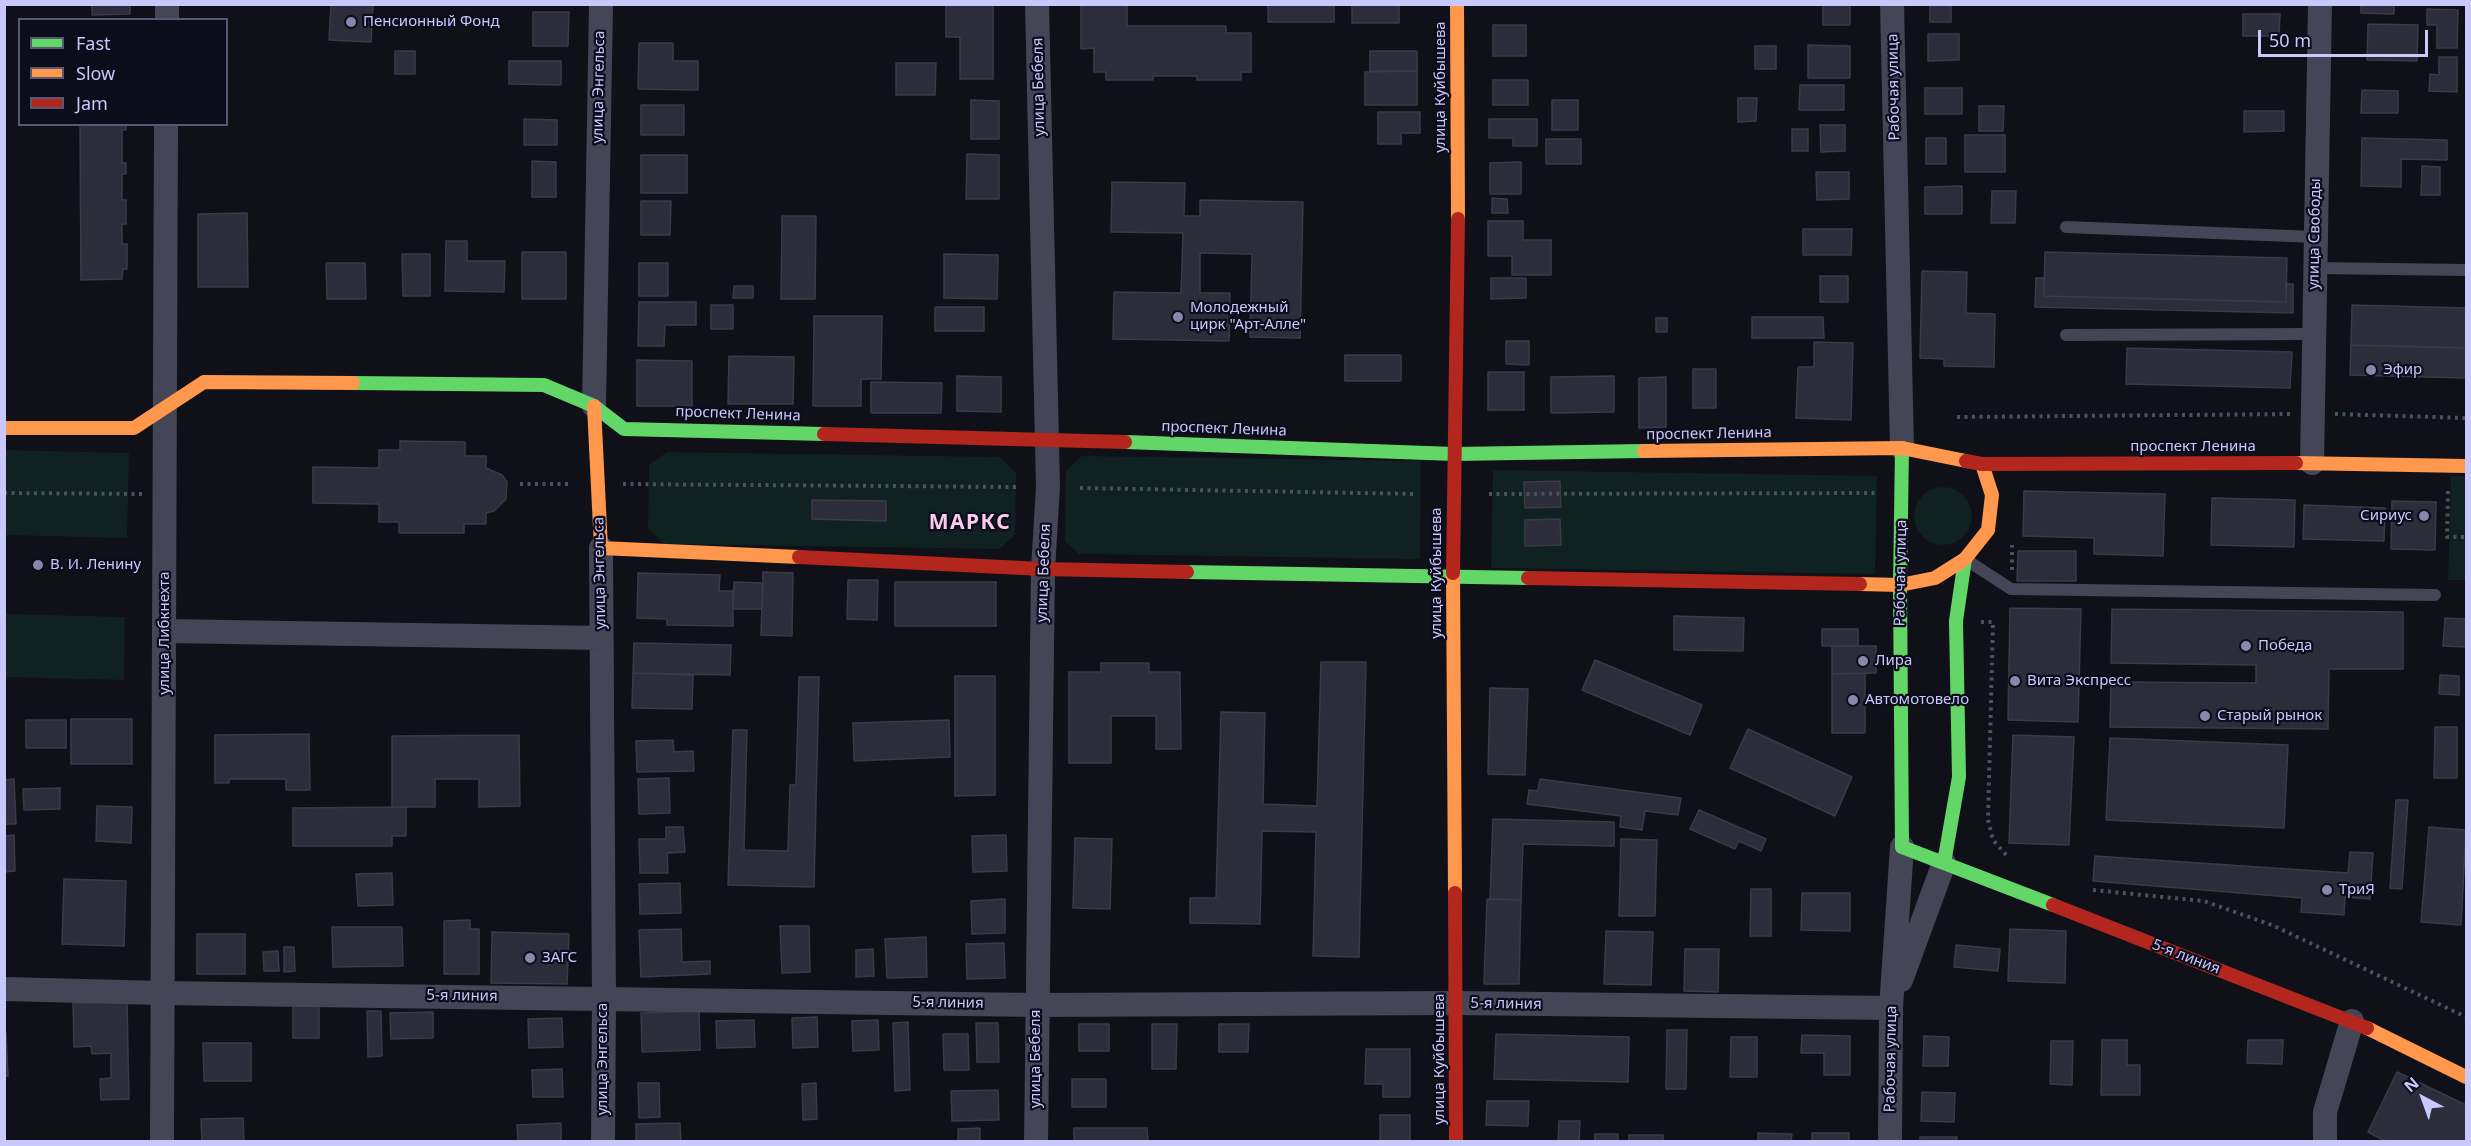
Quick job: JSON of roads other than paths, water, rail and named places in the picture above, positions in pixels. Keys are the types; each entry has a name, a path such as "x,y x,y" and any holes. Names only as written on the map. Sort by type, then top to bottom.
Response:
{"street":[{"name":"улица Энгельса","path":"601,4 594,406 601,548 603,1142"},
{"name":"улица Бебеля","path":"1036,1142 1043,569 1048,487 1037,4"},
{"name":"улица Куйбышева","path":"1456,1142 1453,578 1458,205 1457,4"},
{"name":"Рабочая улица","path":"1890,1142 1892,1008 1902,847 1900,585 1903,493 1892,4"},
{"name":"улица Свободы","path":"2312,463 2320,4"},
{"name":"улица Либкнехта","path":"162,1142 166,631 166,126"},
{"name":"проспект Ленина","path":"4,428 134,428 165,410 204,382 544,385 594,406 624,429 1046,439 1454,454 1902,448 1982,464 2312,463 2466,466"},
{"path":"601,548 1043,569 1900,585 1935,578 1965,560 1988,530 1992,495 1982,464"},
{"path":"1892,1008 1944,863 1959,777 1956,621 1965,560"},
{"path":"166,631 601,638"},
{"name":"5-я линия","path":"1902,847 2352,1021 2466,1077"},
{"name":"5-я линия","path":"4,989 1037,1005 1456,1004 1892,1008"},
{"path":"2325,1142 2325,1112 2352,1021"}],"lane":[{"path":"2066,227 2315,237"},
{"path":"2315,268 2466,270"},
{"path":"2066,335 2313,334"},
{"path":"1965,560 2011,589 2435,595"}],"place":[{"name":"Пенсионный Фонд","path":"351,22"},
{"name":"Молодежный цирк \"Арт-Алле\"","path":"1178,317"},
{"name":"Эфир","path":"2371,370"},
{"name":"Сириус","path":"2424,516"},
{"name":"В. И. Ленину","path":"38,565"},
{"name":"Победа","path":"2246,646"},
{"name":"Лира","path":"1863,661"},
{"name":"Вита Экспресс","path":"2015,681"},
{"name":"Автомотовело","path":"1853,700"},
{"name":"Старый рынок","path":"2205,716"},
{"name":"ТриЯ","path":"2327,890"},
{"name":"ЗАГС","path":"530,958"}],"district":[{"name":"МАРКС","path":"970,523"}]}
